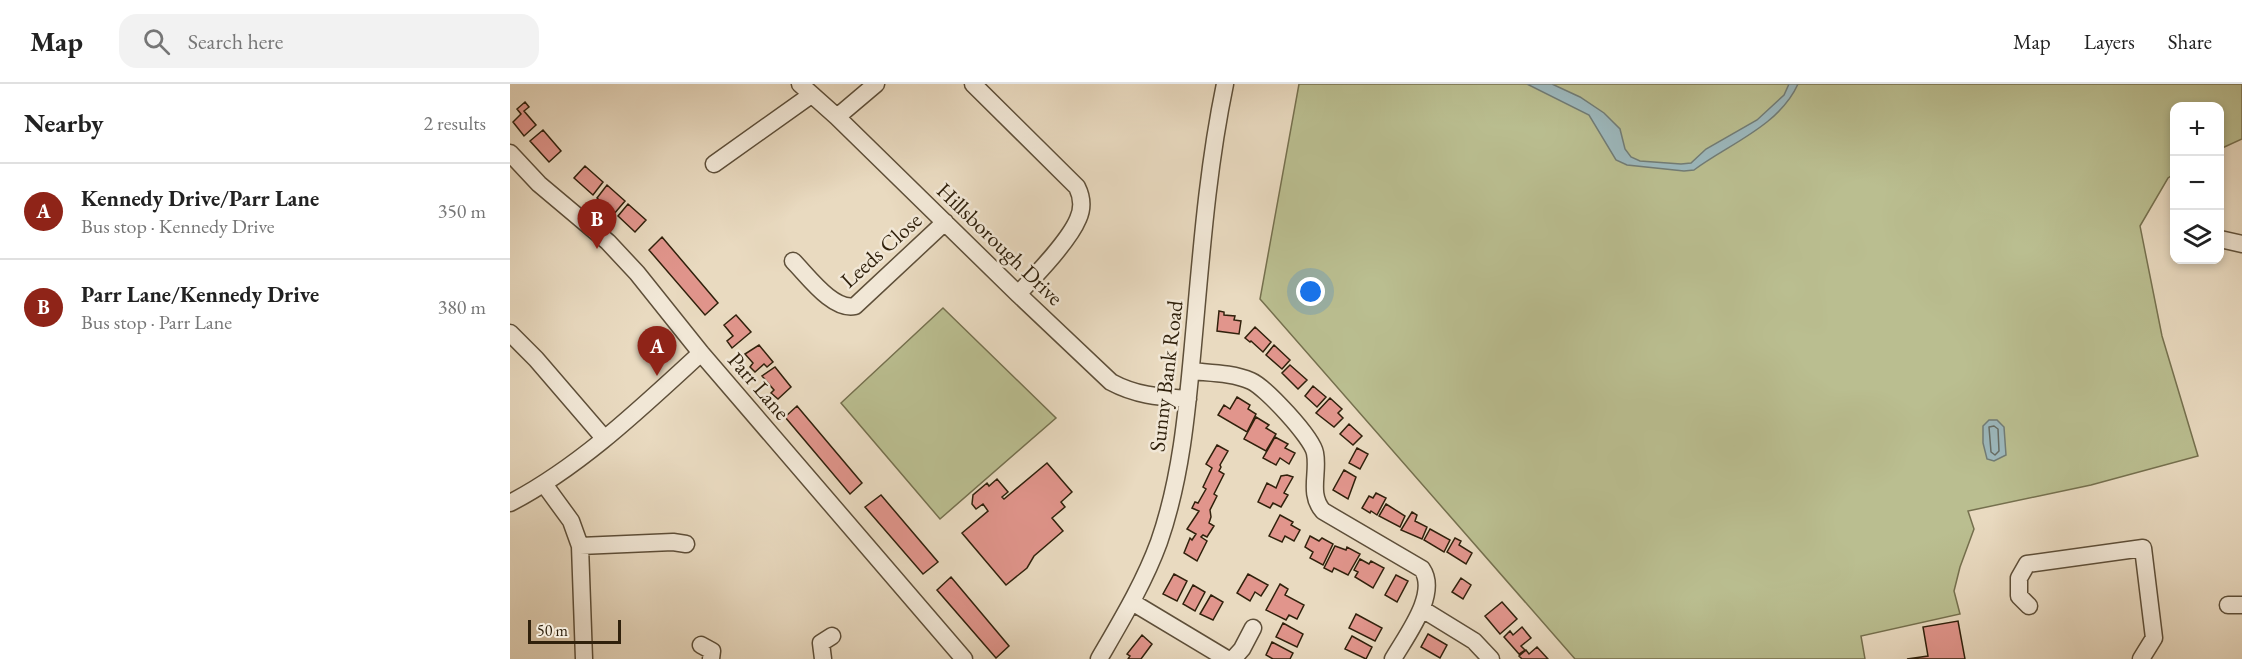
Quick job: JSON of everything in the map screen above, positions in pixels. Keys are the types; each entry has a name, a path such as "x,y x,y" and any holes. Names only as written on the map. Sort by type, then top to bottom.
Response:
{"street":[{"path":"837,117 876,84"},
{"path":"973,84 1077,187 1080,194 1081,211 1074,227 1018,294"},
{"name":"Sunny Bank Road","path":"1099,659 1132,602 1159,542 1176,481 1191,371 1207,191 1226,84"},
{"path":"714,164 806,90"},
{"name":"Hillsborough Drive","path":"806,90 837,117 1018,294 1112,382 1128,391 1149,396 1188,399"},
{"name":"Parr Lane","path":"510,153 539,184 608,242 636,273 701,353 964,659"},
{"name":"Leeds Close","path":"793,261 837,305 849,308 855,306 945,222"},
{"path":"2224,240 2242,244"},
{"path":"510,333 536,359 604,438"},
{"path":"510,503 544,483 604,438 701,353"},
{"path":"1191,371 1236,376 1258,385 1311,442 1316,461 1314,491 1318,506 1422,569 1428,584 1422,609 1393,659"},
{"path":"544,483 571,521 579,546 584,659"},
{"path":"579,546 677,539"},
{"path":"2029,606 2019,596 2019,578 2027,564 2143,548 2154,638 2141,659"},
{"path":"1132,602 1227,659"},
{"path":"1422,609 1474,641 1491,659"},
{"path":"1233,659 1242,649 1253,628"},
{"path":"823,659 821,643 832,636"}],"green space":[{"path":"1299,84 2242,84 2242,139 2224,147 2224,102 2170,102 2170,177 2140,226 2162,336 2198,456 2091,485 1968,511 1974,529 1954,591 1960,614 1861,636 1865,659 1575,659 1260,299"},
{"path":"943,308 1056,418 940,519 841,403"}],"water":[{"path":"1527,84 1552,84 1580,97 1604,113 1620,129 1625,149 1631,157 1640,161 1681,164 1691,163 1706,149 1757,120 1784,95 1789,84 1798,84 1790,99 1766,123 1694,170 1684,171 1627,165 1616,160 1589,115"},
{"path":"1989,420 1997,420 2004,427 2006,455 1994,461 1987,459 1983,443 1983,426"}],"building":[{"path":"525,102 529,107 524,111 536,125 524,136 513,122 521,114 517,109"},
{"path":"543,130 561,151 549,162 530,141"},
{"path":"585,166 603,182 593,195 574,178"},
{"path":"607,185 625,201 614,214 597,198"},
{"path":"628,204 646,220 635,232 618,216"},
{"path":"662,237 718,303 705,315 649,250"},
{"path":"1219,311 1224,312 1224,315 1235,316 1234,320 1241,321 1239,334 1217,331"},
{"path":"736,315 751,332 732,348 727,341 733,336 724,325"},
{"path":"1255,327 1271,342 1263,352 1245,338"},
{"path":"759,345 773,362 767,367 764,364 755,372 750,367 753,363 745,354"},
{"path":"1274,345 1290,360 1282,369 1266,355"},
{"path":"1290,365 1307,380 1298,389 1282,373"},
{"path":"775,367 791,387 778,399 771,393 774,390 762,376"},
{"path":"1313,386 1326,397 1317,407 1305,396"},
{"path":"1237,397 1250,405 1248,409 1256,414 1247,432 1218,415 1224,405 1230,409"},
{"path":"1330,398 1342,409 1338,413 1343,418 1334,427 1316,413"},
{"path":"797,406 862,483 850,494 785,417"},
{"path":"1256,417 1269,425 1266,428 1276,434 1266,451 1244,439"},
{"path":"1349,424 1362,436 1353,445 1340,434"},
{"path":"1275,437 1288,444 1285,448 1295,453 1289,464 1280,458 1276,465 1263,458"},
{"path":"1217,445 1228,451 1220,465 1219,471 1224,474 1214,494 1217,496 1210,510 1209,523 1214,526 1207,537 1203,535 1201,537 1207,541 1197,561 1184,553 1190,538 1192,540 1196,534 1187,529 1199,511 1192,508 1195,502 1198,503 1206,489 1203,487 1212,468 1206,464"},
{"path":"1357,448 1368,454 1360,469 1349,463"},
{"path":"1047,463 1072,492 1061,502 1065,507 1052,518 1063,531 1034,556 1027,568 1006,585 962,533 988,511 983,504 976,509 972,504 973,495 987,483 989,486 997,479 1008,492 1002,497 1004,499"},
{"path":"1344,470 1356,477 1348,499 1333,490"},
{"path":"1281,476 1293,477 1284,493 1288,495 1281,507 1273,503 1270,508 1258,502 1267,483 1276,488"},
{"path":"1376,493 1386,498 1377,515 1362,508 1369,496 1373,498"},
{"path":"881,495 938,562 923,574 865,507"},
{"path":"1386,504 1405,516 1400,527 1379,516"},
{"path":"1412,512 1417,515 1415,521 1427,527 1422,539 1401,530"},
{"path":"1280,515 1293,522 1291,525 1300,530 1294,541 1285,536 1282,542 1269,536"},
{"path":"1430,529 1450,540 1444,552 1424,540"},
{"path":"1310,536 1319,541 1322,538 1333,544 1323,565 1310,558 1313,552 1305,547"},
{"path":"1455,538 1461,541 1459,545 1472,553 1466,564 1447,552"},
{"path":"1335,546 1346,550 1347,547 1360,554 1348,575 1334,568 1332,572 1324,568"},
{"path":"1360,559 1369,564 1371,561 1384,568 1373,588 1355,577 1358,572 1354,570"},
{"path":"1174,574 1187,581 1177,601 1163,594"},
{"path":"1248,574 1268,585 1261,596 1255,592 1250,601 1237,593"},
{"path":"1396,575 1408,581 1397,602 1385,595"},
{"path":"951,577 1009,646 996,658 937,590"},
{"path":"1461,578 1471,585 1463,599 1452,592"},
{"path":"1280,584 1288,589 1285,595 1304,605 1297,619 1289,615 1286,620 1266,610"},
{"path":"1193,585 1205,592 1195,611 1183,604"},
{"path":"1211,595 1223,602 1213,620 1200,614"},
{"path":"1502,602 1517,619 1500,634 1485,616"},
{"path":"1356,614 1382,628 1375,641 1349,628"},
{"path":"1958,621 1965,659 1907,659 1928,656 1923,627"},
{"path":"1283,623 1303,634 1297,647 1276,637"},
{"path":"1522,627 1531,638 1521,646 1525,650 1519,654 1504,637 1510,631 1513,635"},
{"path":"1428,634 1447,645 1440,658 1421,647"},
{"path":"1142,635 1152,644 1141,659 1128,659 1130,656 1127,654"},
{"path":"1352,636 1372,647 1366,659 1345,649"},
{"path":"1272,642 1293,653 1290,659 1273,659 1266,655"},
{"path":"1537,647 1548,659 1522,659 1519,656 1526,650 1529,654"}],"place":[{"name":"Parr Lane/Kennedy Drive","path":"597,249"},
{"name":"Kennedy Drive/Parr Lane","path":"657,376"}]}
